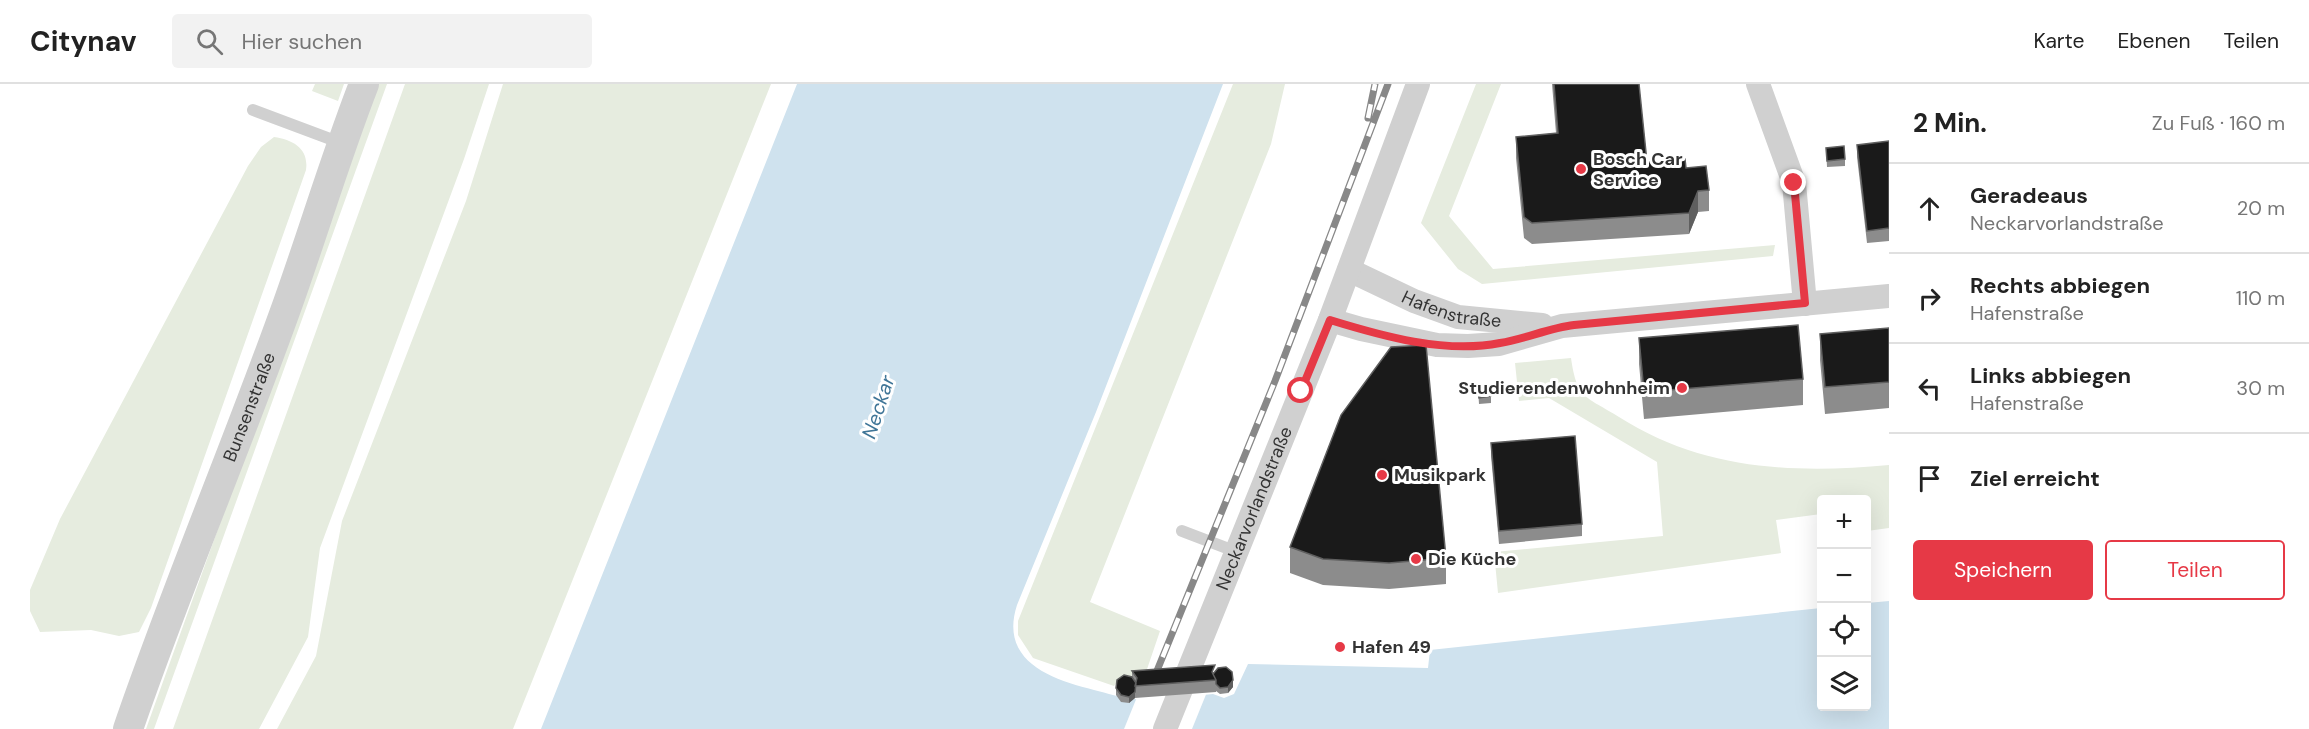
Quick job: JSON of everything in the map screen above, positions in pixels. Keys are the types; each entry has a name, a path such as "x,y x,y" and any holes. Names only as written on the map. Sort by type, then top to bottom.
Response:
{"street":[{"name":"Bunsenstraße","path":"128,729 159,639 212,510 288,304 341,143 364,84"},
{"name":"Neckarvorlandstraße","path":"1165,729 1330,320 1418,84"},
{"path":"1758,84 1794,183 1805,303"},
{"name":"Hafenstraße","path":"1348,270 1414,301 1458,317 1562,326 1889,296"},
{"name":"Hafenstraße","path":"1330,320 1437,345 1468,346 1499,344 1562,326"}],"lane":[{"path":"253,110 341,143"},
{"path":"1182,531 1237,552"}],"shaded area":[{"path":"315,84 344,84 338,101 312,91"},
{"path":"378,84 387,84 154,729 146,729"},
{"path":"405,84 489,84 464,159 320,548 308,637 259,729 173,729"},
{"path":"503,84 771,84 513,729 277,729 316,656 342,521 466,201"},
{"path":"1233,84 1285,84 1271,144 1090,602 1160,631 1144,678 1117,682 1114,686 1033,658 1018,635 1018,621"},
{"path":"1476,84 1501,84 1449,216 1493,269 1775,245 1773,256 1482,284 1458,269 1421,223"},
{"path":"274,137 288,140 299,147 305,156 306,170 151,608 139,632 119,636 91,630 40,632 30,611 30,590 60,519 248,166 261,147"},
{"path":"1571,358 1573,372 1580,390 1598,405 1651,435 1716,458 1784,468 1854,468 1889,465 1889,528 1871,530 1871,495 1817,495 1817,515 1776,520 1781,553 1498,593 1494,552 1663,536 1657,462 1549,398 1519,401 1515,363"}],"water":[{"name":"Neckar","path":"797,84 1223,84 1096,412 1017,605 1013,624 1015,640 1022,654 1046,673 1077,685 1129,698 1163,700 1213,694 1224,698 1234,694 1248,664 1428,668 1430,650 1817,608 1817,711 1871,711 1871,603 1889,601 1889,729 541,729"}],"pier":[{"path":"1207,692 1192,729 1124,729 1137,697"}],"building":[{"name":"Bosch Car Service","path":"1554,84 1639,84 1647,162 1685,159 1686,168 1706,166 1709,190 1698,191 1689,213 1532,223 1524,217 1516,137 1558,133"},
{"path":"1889,141 1889,228 1867,231 1857,145"},
{"path":"1844,146 1845,159 1827,161 1826,148"},
{"path":"1798,325 1803,379 1644,392 1639,338"},
{"path":"1889,328 1889,382 1825,387 1820,334"},
{"name":"Musikpark","path":"1426,345 1446,558 1389,563 1323,559 1290,547 1341,415 1391,347"},
{"path":"1491,388 1491,396 1479,398 1478,389"},
{"path":"1575,436 1582,524 1499,531 1491,443"},
{"path":"1215,665 1212,672 1216,680 1135,686 1137,678 1132,671"},
{"path":"1226,667 1232,672 1233,680 1228,687 1220,688 1213,674 1218,668"},
{"path":"1124,675 1132,677 1136,683 1135,692 1129,697 1121,695 1116,688 1117,680"}],"railway":[{"path":"1368,118 1375,84"},
{"path":"1152,683 1275,381 1388,84"}],"place":[{"name":"Bosch Car Service","path":"1581,169"},
{"name":"Studierendenwohnheim","path":"1682,388"},
{"name":"Musikpark","path":"1382,475"},
{"name":"Die Küche","path":"1416,559"},
{"name":"Hafen 49","path":"1340,647"}],"route":[{"path":"1301,391 1330,320 1437,345 1468,346 1499,344 1562,326 1805,303 1794,183"}]}
